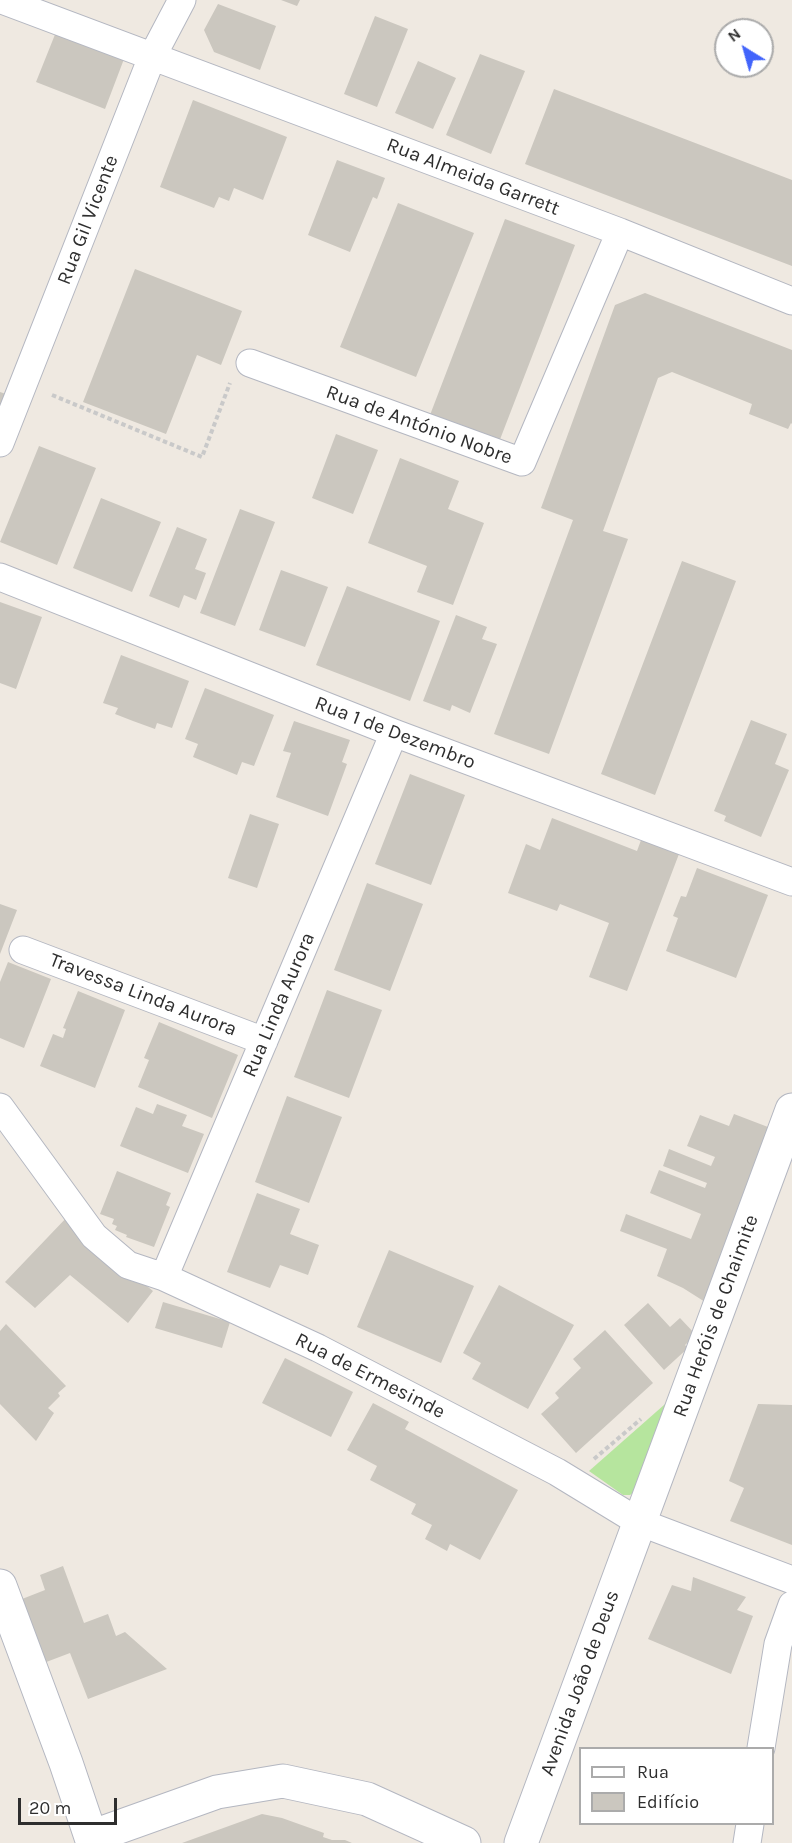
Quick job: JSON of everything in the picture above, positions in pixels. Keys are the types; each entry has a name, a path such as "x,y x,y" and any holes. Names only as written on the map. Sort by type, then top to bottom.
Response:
{"street":[{"name":"Rua Almeida Garrett","path":"2,0 620,232 792,301"},
{"name":"Rua Gil Vicente","path":"0,443 152,57 182,0"},
{"name":"Rua de António Nobre","path":"249,363 522,462 620,232"},
{"name":"Rua 1 de Dezembro","path":"0,577 394,733 792,882"},
{"name":"Rua Linda Aurora","path":"164,1277 394,733"},
{"name":"Travessa Linda Aurora","path":"23,950 264,1041"},
{"name":"Rua de Ermesinde","path":"0,1107 94,1236 128,1265 164,1277 318,1348 571,1480 639,1522 792,1580"},
{"name":"Rua Heróis de Chaimite","path":"639,1522 792,1110"},
{"name":"Avenida João de Deus","path":"521,1843 639,1522"},
{"path":"0,1586 92,1840 217,1792 283,1781 367,1799 464,1843"},
{"path":"761,1747 778,1644 792,1605"},
{"path":"747,1843 750,1825"}],"path":[{"path":"23,384 202,457 239,359 249,363"},
{"path":"571,1480 642,1418"}],"green space":[{"path":"681,1390 637,1490 630,1495 623,1495 589,1471"}],"building":[{"path":"281,0 300,0 297,6"},
{"path":"218,4 276,26 260,70 214,52 204,30"},
{"path":"375,16 408,29 377,107 344,94"},
{"path":"56,32 124,59 105,109 36,82"},
{"path":"480,54 525,71 491,154 446,135"},
{"path":"418,61 456,78 433,129 395,113"},
{"path":"554,89 792,180 792,266 525,164"},
{"path":"193,100 287,137 263,200 234,188 229,201 219,197 214,208 160,187"},
{"path":"337,160 385,178 377,199 373,197 350,252 308,235"},
{"path":"398,203 474,233 416,377 340,347"},
{"path":"505,219 575,245 499,442 430,415"},
{"path":"135,269 242,311 221,365 197,355 166,434 83,402"},
{"path":"645,293 792,350 792,424 788,429 749,414 752,404 672,372 658,378 603,531 628,539 549,754 494,734 573,520 541,508 615,305"},
{"path":"0,392 6,394 0,409"},
{"path":"336,434 378,450 353,514 312,498"},
{"path":"39,446 96,468 57,565 0,542"},
{"path":"400,458 459,481 448,509 484,523 453,605 417,592 427,566 368,543"},
{"path":"101,498 161,522 132,592 73,568"},
{"path":"240,509 275,522 235,626 200,613"},
{"path":"177,527 207,539 195,569 206,573 196,600 184,595 179,608 149,596"},
{"path":"682,561 736,581 655,795 601,774"},
{"path":"281,570 328,587 305,647 259,630"},
{"path":"347,586 440,621 410,701 316,665"},
{"path":"0,602 42,617 16,689 0,683"},
{"path":"456,615 487,627 482,639 497,644 470,713 452,705 450,711 423,701"},
{"path":"121,655 189,681 172,728 157,723 155,729 115,714 118,708 103,703"},
{"path":"205,688 274,715 254,766 242,762 237,775 193,757 198,744 185,739"},
{"path":"751,720 787,734 775,764 789,770 761,837 724,821 726,816 714,811"},
{"path":"294,721 350,740 342,762 347,764 328,816 276,797 291,753 283,751"},
{"path":"410,774 465,795 431,885 375,864"},
{"path":"250,814 279,824 257,888 228,878"},
{"path":"552,818 637,851 644,832 682,846 627,991 589,977 609,923 560,904 557,911 508,893 526,844 540,850"},
{"path":"697,868 768,895 736,978 666,951 678,918 673,916 681,896 686,897"},
{"path":"367,883 423,904 390,991 334,970"},
{"path":"0,904 17,910 0,954"},
{"path":"8,962 51,979 24,1048 0,1038 0,982"},
{"path":"327,990 382,1010 349,1098 294,1077"},
{"path":"78,991 125,1010 95,1088 40,1066 53,1034 63,1038 66,1029 63,1028"},
{"path":"159,1022 238,1055 212,1118 138,1087 149,1060 144,1058"},
{"path":"287,1096 342,1117 309,1203 255,1182"},
{"path":"157,1104 187,1115 182,1126 204,1134 188,1173 120,1146 136,1107 153,1114"},
{"path":"734,1114 781,1132 713,1307 683,1288 657,1276 667,1249 620,1231 626,1214 691,1239 701,1214 650,1193 659,1170 705,1188 707,1183 663,1166 669,1149 711,1166 715,1157 687,1146 700,1115 729,1126"},
{"path":"117,1171 171,1193 166,1205 170,1207 154,1247 126,1237 127,1235 115,1230 117,1226 112,1224 114,1219 100,1214"},
{"path":"257,1193 300,1209 290,1234 319,1245 308,1275 280,1265 270,1288 227,1272"},
{"path":"69,1215 95,1244 153,1291 128,1323 70,1275 35,1308 5,1282"},
{"path":"389,1250 474,1286 441,1363 357,1327"},
{"path":"499,1285 574,1325 528,1409 472,1379 481,1363 463,1353"},
{"path":"163,1302 230,1322 222,1348 155,1328"},
{"path":"648,1303 670,1327 680,1318 696,1335 685,1345 688,1348 664,1370 624,1325"},
{"path":"6,1324 66,1386 48,1408 54,1413 36,1441 0,1404 0,1331"},
{"path":"605,1330 653,1383 576,1453 541,1414 559,1398 555,1393 581,1368 573,1359"},
{"path":"285,1358 353,1392 331,1437 262,1403"},
{"path":"373,1403 409,1422 405,1429 518,1490 480,1560 450,1544 447,1551 425,1539 432,1525 411,1514 416,1504 370,1480 377,1466 347,1450"},
{"path":"758,1404 792,1405 792,1545 730,1521 744,1488 729,1481"},
{"path":"63,1566 84,1623 108,1614 116,1636 125,1632 167,1669 88,1699 70,1653 41,1664 17,1601 45,1590 40,1575"},
{"path":"693,1577 746,1597 737,1610 753,1616 731,1674 648,1639 672,1585 691,1591"},
{"path":"262,1814 282,1818 324,1833 323,1837 332,1840 345,1840 352,1843 182,1843"}]}
